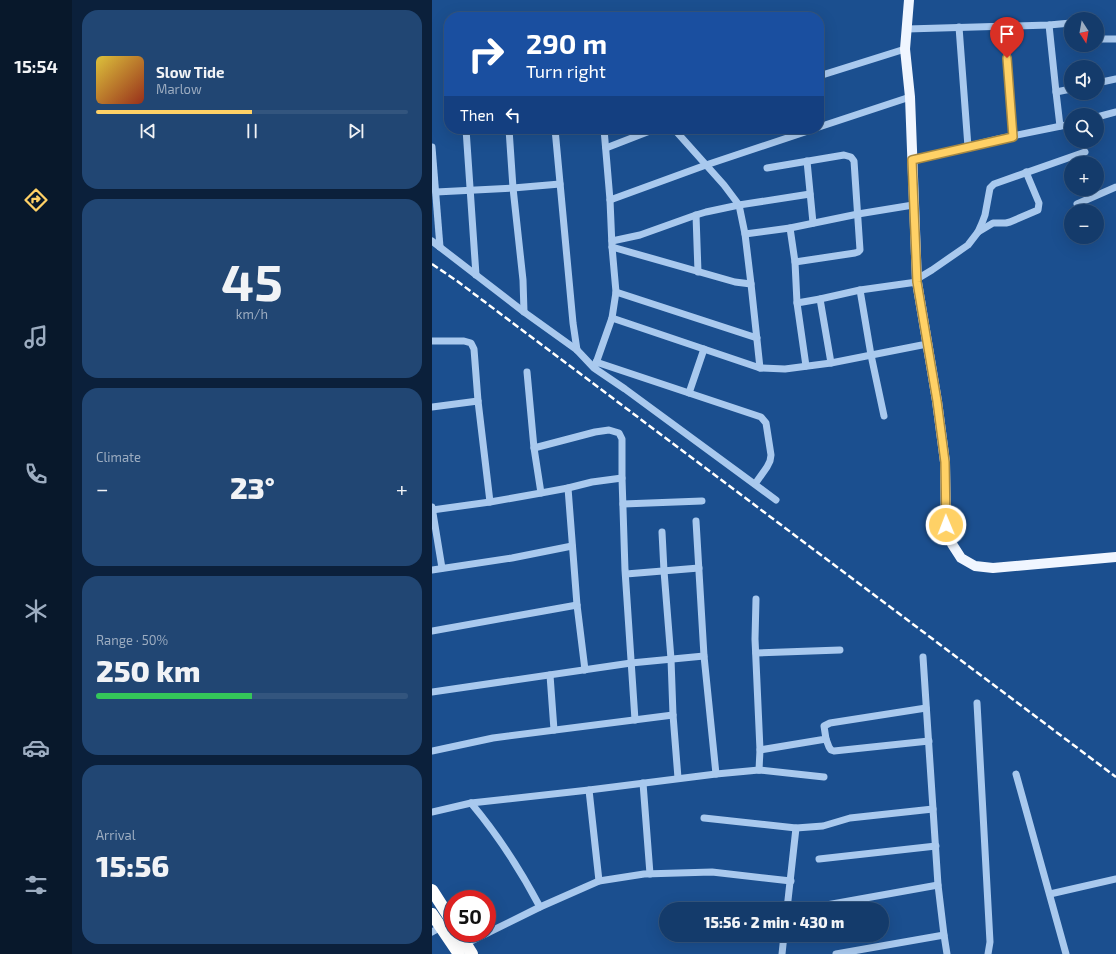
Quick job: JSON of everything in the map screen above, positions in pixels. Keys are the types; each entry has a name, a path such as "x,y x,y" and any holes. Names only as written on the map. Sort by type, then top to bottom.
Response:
{"highway":[{"path":"432,890 444,909"},
{"path":"432,914 437,930 463,950"}],"main road":[{"path":"909,0 905,49 910,97 917,280 937,401 945,462 946,525 952,544 961,558 975,566 993,568 1116,557"}],"street":[{"path":"907,29 1049,25 1064,23"},
{"path":"1049,25 1060,126"},
{"path":"1005,26 1013,137"},
{"path":"959,28 968,147"},
{"path":"1104,39 1116,38"},
{"path":"824,74 905,49"},
{"path":"1104,82 1116,79"},
{"path":"1056,92 1064,90"},
{"path":"824,125 910,97"},
{"path":"1104,116 1116,112"},
{"path":"912,160 1064,125"},
{"path":"466,134 476,274"},
{"path":"509,134 513,188 523,280 524,312"},
{"path":"555,134 573,324 577,350"},
{"path":"595,365 612,318 616,292 605,134"},
{"path":"606,148 642,134"},
{"path":"678,134 724,185 739,205 745,234 752,284 760,368"},
{"path":"610,200 706,165 799,134"},
{"path":"432,147 440,247"},
{"path":"797,303 917,280 968,245 978,232 985,215 990,188 994,184 1085,152"},
{"path":"767,168 844,155 851,157 854,161 860,247 858,252 795,262"},
{"path":"807,161 813,223"},
{"path":"978,232 993,223 1010,222 1038,210 1039,203 1026,172"},
{"path":"436,192 560,184"},
{"path":"1077,204 1116,187"},
{"path":"612,244 696,215 739,205 810,194"},
{"path":"745,234 790,228 858,214 913,206"},
{"path":"696,215 698,272"},
{"path":"790,228 795,262 797,303 806,366"},
{"path":"432,241 524,312 577,350 625,389 776,500"},
{"path":"612,244 698,272 735,282 752,284"},
{"path":"860,290 871,355 884,416"},
{"path":"616,292 757,338"},
{"path":"820,299 832,363"},
{"path":"612,318 760,368 785,369 832,363 927,344"},
{"path":"432,341 464,341 471,343 474,349 478,401 490,502"},
{"path":"689,393 704,349"},
{"path":"595,365 689,393 761,417 766,423 771,455 767,467 755,484"},
{"path":"527,372 534,448 541,493"},
{"path":"432,407 478,401"},
{"path":"534,448 595,432 609,430 619,433 622,439 626,574 635,720"},
{"path":"442,568 432,508 490,502 568,488 592,482 622,478"},
{"path":"568,488 577,605 585,670"},
{"path":"623,504 702,501"},
{"path":"696,521 704,656 716,774"},
{"path":"662,532 678,778"},
{"path":"432,570 512,558 572,546"},
{"path":"626,574 699,568"},
{"path":"756,599 756,653 760,750 759,770"},
{"path":"432,630 577,605"},
{"path":"756,653 840,650"},
{"path":"432,692 631,663 704,656"},
{"path":"923,657 938,885 947,954"},
{"path":"550,675 554,730"},
{"path":"977,703 990,942 988,954"},
{"path":"926,708 830,723 824,726 828,747 834,751 929,741"},
{"path":"432,751 493,738 673,715"},
{"path":"760,750 826,739"},
{"path":"432,812 471,803 590,790 678,778 759,770 824,777"},
{"path":"1016,774 1066,954"},
{"path":"643,783 650,874"},
{"path":"590,790 599,881"},
{"path":"471,803 487,822 530,887 540,907"},
{"path":"704,818 796,828 823,826 850,818 933,809"},
{"path":"788,902 796,828"},
{"path":"820,859 936,846"},
{"path":"463,950 540,907 599,881 650,874 712,872 791,881"},
{"path":"1050,894 1116,879"},
{"path":"843,902 938,885"},
{"path":"836,954 944,935"},
{"path":"782,954 783,942"}],"railway":[{"path":"432,264 457,281 1116,777"}],"route":[{"path":"946,525 945,462 937,401 917,282 912,160 1013,137 1007,58"}]}
